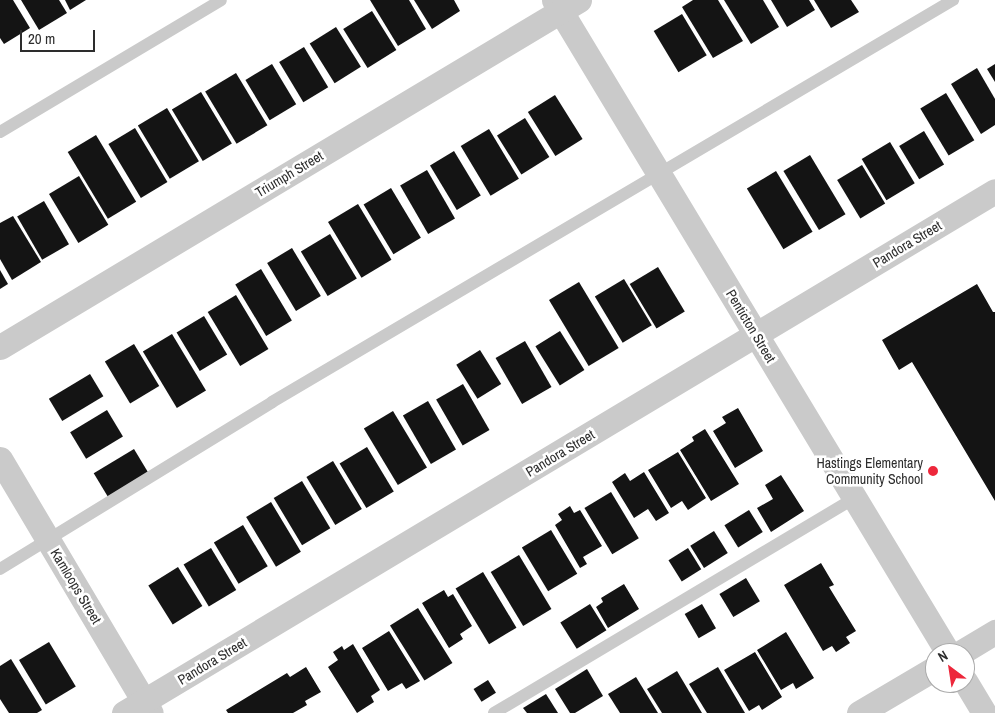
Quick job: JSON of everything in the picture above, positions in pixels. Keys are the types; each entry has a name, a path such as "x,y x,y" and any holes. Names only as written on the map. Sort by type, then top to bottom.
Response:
{"street":[{"name":"Penticton Street","path":"565,4 658,175 757,335 942,643"},
{"name":"Triumph Street","path":"0,347 565,4"},
{"name":"Pandora Street","path":"140,709 995,191"},
{"name":"Kamloops Street","path":"0,459 49,540 140,709"},
{"path":"975,644 995,632"},
{"path":"859,713 925,674"},
{"path":"972,693 984,713"}],"lane":[{"path":"0,132 220,0"},
{"path":"0,569 272,402 953,0"},
{"path":"494,713 854,498"}],"building":[{"path":"0,0 13,0 30,28 4,44 0,38"},
{"path":"21,0 59,0 67,13 39,30"},
{"path":"65,0 86,0 70,10"},
{"path":"370,0 409,0 426,29 398,46"},
{"path":"414,0 454,0 460,11 432,29"},
{"path":"693,0 718,0 743,41 713,58 682,7"},
{"path":"724,0 763,0 779,27 751,44"},
{"path":"771,0 809,0 815,10 787,27"},
{"path":"814,0 851,0 859,12 831,28"},
{"path":"372,11 396,50 368,68 343,29"},
{"path":"682,14 707,55 678,72 654,31"},
{"path":"336,27 361,67 335,83 310,43"},
{"path":"304,47 328,87 303,102 279,62"},
{"path":"272,64 296,104 270,120 245,80"},
{"path":"995,64 995,82 987,69"},
{"path":"977,68 995,99 995,125 981,134 951,84"},
{"path":"236,73 267,125 237,144 205,92"},
{"path":"201,92 232,143 203,161 172,110"},
{"path":"946,93 974,140 949,156 920,108"},
{"path":"555,95 583,139 555,156 528,112"},
{"path":"167,108 199,161 170,179 138,126"},
{"path":"525,118 549,157 521,174 497,135"},
{"path":"135,128 167,182 141,198 108,144"},
{"path":"489,129 519,179 491,196 461,146"},
{"path":"924,131 944,164 919,179 899,146"},
{"path":"96,135 136,202 108,219 68,152"},
{"path":"890,142 915,183 886,200 862,159"},
{"path":"454,151 481,196 457,210 430,165"},
{"path":"810,155 846,214 819,230 783,171"},
{"path":"862,165 885,204 860,219 837,180"},
{"path":"427,170 455,218 428,234 400,186"},
{"path":"776,171 813,232 783,249 747,189"},
{"path":"79,176 108,225 78,243 49,194"},
{"path":"391,188 421,238 393,254 364,204"},
{"path":"44,201 69,244 42,260 17,216"},
{"path":"358,204 391,260 361,278 328,222"},
{"path":"13,216 41,262 12,280 0,259 0,223"},
{"path":"330,234 357,279 328,296 301,252"},
{"path":"292,248 321,296 296,311 267,263"},
{"path":"658,267 685,312 656,329 630,284"},
{"path":"261,269 292,320 266,336 235,284"},
{"path":"0,270 8,284 0,289"},
{"path":"624,279 652,325 623,343 595,297"},
{"path":"579,282 619,348 589,366 549,300"},
{"path":"977,284 993,312 995,312 995,501 912,362 899,370 882,340"},
{"path":"236,295 268,349 240,366 208,312"},
{"path":"204,316 227,355 200,371 177,332"},
{"path":"560,331 584,370 560,385 535,346"},
{"path":"172,334 206,391 177,408 143,352"},
{"path":"525,341 552,387 522,404 496,358"},
{"path":"134,344 159,386 130,404 105,362"},
{"path":"480,350 501,384 477,399 456,365"},
{"path":"90,374 103,396 62,421 49,399"},
{"path":"463,384 490,430 463,445 436,399"},
{"path":"428,401 456,449 431,464 403,416"},
{"path":"738,408 763,451 735,468 713,431 726,423 722,417"},
{"path":"107,410 123,437 86,459 70,432"},
{"path":"393,411 427,468 398,485 364,429"},
{"path":"705,429 739,484 711,501 680,450 694,441 692,437"},
{"path":"367,447 394,492 366,508 340,463"},
{"path":"134,449 149,474 109,498 94,473"},
{"path":"678,452 706,498 688,510 682,501 671,508 648,470"},
{"path":"333,461 362,509 335,525 306,477"},
{"path":"644,472 669,513 656,521 648,509 634,518 612,482 625,473 630,481"},
{"path":"781,475 804,511 771,532 757,508 773,499 765,485"},
{"path":"302,481 330,528 302,545 274,498"},
{"path":"611,492 639,538 612,554 584,508"},
{"path":"271,502 301,552 276,567 246,517"},
{"path":"570,506 574,513 580,510 602,546 583,557 587,564 580,568 555,525 562,520 558,514"},
{"path":"749,510 763,532 738,547 724,525"},
{"path":"243,525 268,566 239,584 214,543"},
{"path":"551,530 577,574 548,591 522,548"},
{"path":"714,531 728,553 704,568 690,546"},
{"path":"211,548 236,590 209,606 184,564"},
{"path":"688,548 701,569 682,581 668,560"},
{"path":"519,555 551,609 523,626 491,572"},
{"path":"821,563 834,585 829,587 856,631 846,637 850,643 836,652 832,646 823,651 784,585"},
{"path":"178,567 202,606 173,625 148,586"},
{"path":"483,572 516,628 489,644 456,588"},
{"path":"746,578 760,601 733,617 719,594"},
{"path":"624,584 639,609 608,628 596,607 603,602 601,598"},
{"path":"444,590 448,597 453,594 472,626 460,634 463,639 449,648 422,603"},
{"path":"590,604 606,630 577,649 560,623"},
{"path":"702,604 716,628 699,638 685,614"},
{"path":"418,608 452,663 424,681 390,625"},
{"path":"389,631 420,681 406,689 402,683 388,691 362,648"},
{"path":"786,632 814,678 796,689 793,683 781,690 757,650"},
{"path":"49,642 76,687 46,705 19,660"},
{"path":"353,644 380,690 371,696 374,702 357,713 328,667 338,660 333,652 342,646 344,650"},
{"path":"755,652 782,697 762,710 759,705 749,711 724,670"},
{"path":"11,659 42,710 37,713 9,713 0,699 0,666"},
{"path":"306,667 321,692 305,701 307,705 293,713 228,713 226,710 287,673 290,677"},
{"path":"718,667 745,713 707,713 689,684"},
{"path":"587,669 603,696 575,713 570,713 555,689"},
{"path":"677,671 702,713 662,713 647,689"},
{"path":"636,677 658,713 620,713 608,694"},
{"path":"488,680 496,693 482,702 474,689"},
{"path":"546,694 558,713 527,713 523,708"}],"place":[{"name":"Hastings Elementary Community School","path":"933,471"}]}
